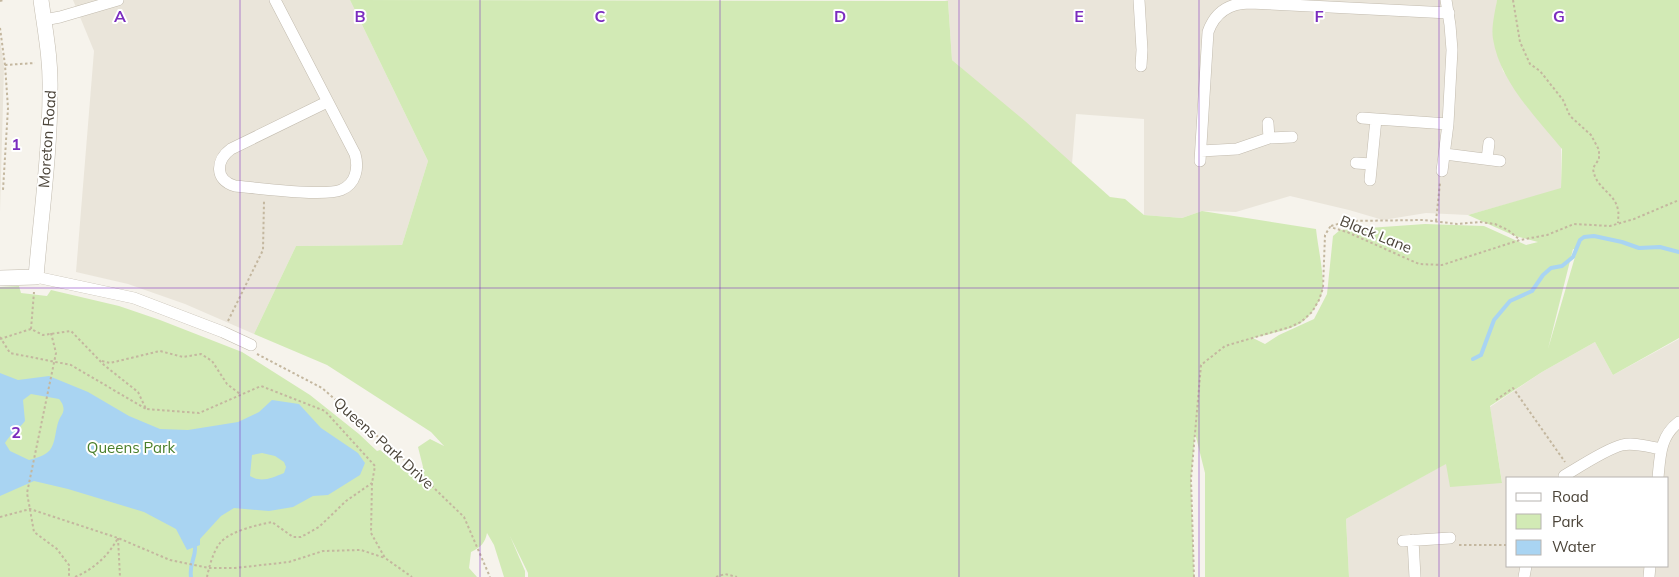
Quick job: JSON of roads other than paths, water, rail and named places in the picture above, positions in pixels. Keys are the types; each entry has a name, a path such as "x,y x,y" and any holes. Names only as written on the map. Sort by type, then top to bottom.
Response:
{"street":[{"name":"Moreton Road","path":"36,277 50,118 49,62 41,0"},
{"path":"44,20 118,0"},
{"path":"275,0 355,154 356,169 352,182 340,191 323,193 235,186 224,182 220,172 223,155 231,149 327,102"},
{"path":"1139,0 1141,66"},
{"path":"1442,171 1448,124 1452,50 1446,0"},
{"path":"1292,137 1269,138 1237,150 1201,156 1208,32 1215,17 1227,3 1449,13"},
{"path":"1362,118 1448,124"},
{"path":"1370,180 1376,119"},
{"path":"1268,123 1269,138"},
{"path":"1487,160 1489,144"},
{"path":"1445,154 1500,161"},
{"path":"1356,163 1371,164"},
{"path":"0,278 36,277 134,298 223,332 248,344"},
{"path":"1658,477 1661,449 1665,436 1679,422"},
{"path":"1568,474 1623,445 1632,444 1661,449"},
{"path":"1415,577 1408,541 1450,538"}],"water":[{"path":"0,373 18,380 49,376 88,392 129,416 160,429 188,430 238,422 259,412 272,400 299,404 321,428 358,453 365,463 360,475 328,495 313,496 293,507 269,511 234,508 221,516 200,539 200,545 187,550 176,529 144,512 68,489 34,481 0,496","holes":["31,394 59,399 63,404 64,410 50,450 43,455 29,460 10,451 5,443 25,421 23,400","262,453 275,456 284,462 286,467 284,473 262,479 250,476 252,455"]}],"waterway":[{"path":"1473,359 1481,355 1494,320 1510,301 1532,291 1543,275 1551,268 1562,266 1573,257 1580,240 1584,237 1594,236 1639,248 1660,247 1679,252"},
{"path":"191,577 195,547"}],"park label":[{"name":"Queens Park","path":"131,447"}]}
